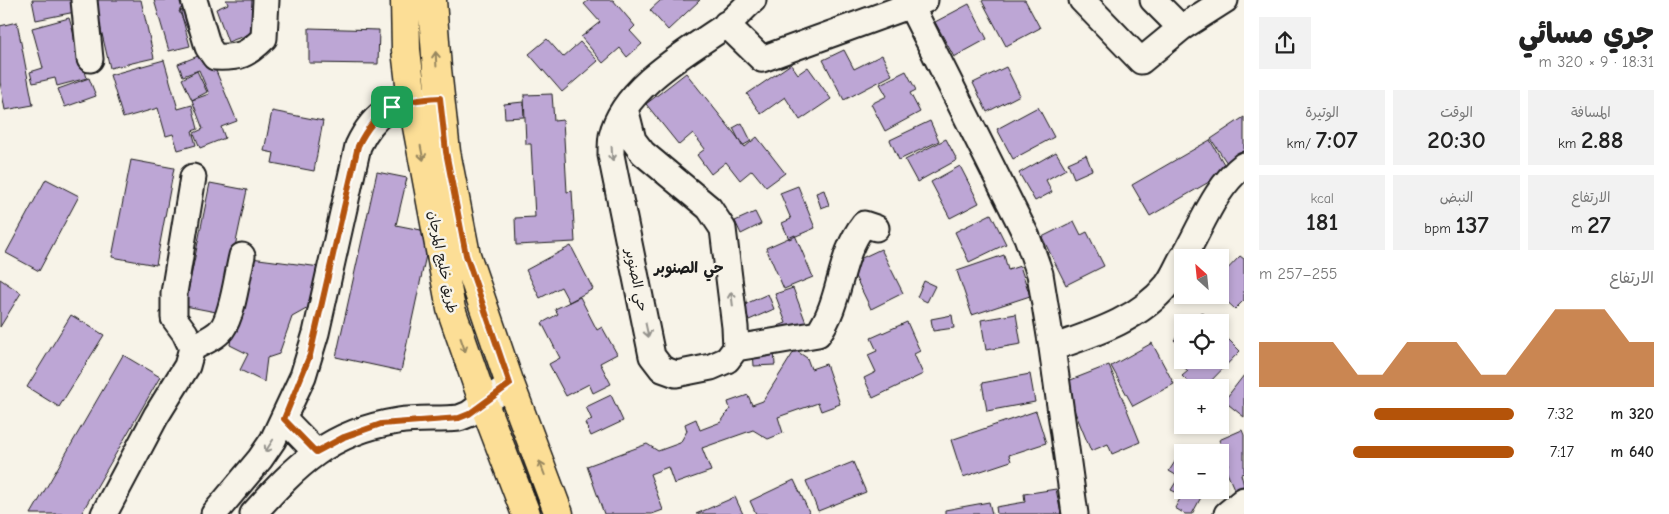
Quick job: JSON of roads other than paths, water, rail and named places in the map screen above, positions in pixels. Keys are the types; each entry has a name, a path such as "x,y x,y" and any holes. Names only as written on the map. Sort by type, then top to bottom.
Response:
{"main road":[{"name":"طريق خليج المرجان","path":"405,0 406,50 412,100 451,309 484,404 526,514"},
{"name":"طريق خليج المرجان","path":"434,2 440,98 446,152 466,255 510,384 559,514"}],"street":[{"path":"84,0 90,59"},
{"path":"194,0 208,47 215,57 232,58 248,53 264,38 266,0"},
{"name":"حي الصنوبر","path":"736,348 727,360 711,367 676,374 662,369 652,356 611,155 612,136 625,108 645,85 686,52 726,24 753,0"},
{"path":"1082,0 1140,61 1181,28 1225,0"},
{"path":"1152,0 1181,28"},
{"path":"726,24 762,59 918,3 1027,237 1040,274 1075,514"},
{"path":"214,514 260,459 284,419 310,355 358,146 364,134 384,113 412,100 440,98"},
{"path":"625,108 633,140 643,153 709,208 724,229 736,348 818,334 828,320 853,238 864,224 876,228"},
{"path":"1188,249 1211,204 1232,174 1244,165"},
{"path":"104,514 156,416 187,366 192,348 185,333 174,318 174,293 193,177"},
{"path":"192,348 210,339 222,329 228,316 242,256"},
{"path":"1052,348 1106,329 1139,311 1166,286 1174,273"},
{"path":"253,514 294,470 316,452 362,430 400,421 459,418 484,404 510,384"},
{"path":"284,419 316,452"},
{"path":"1227,514 1244,500"}],"district":[{"name":"حي الصنوبر","path":"689,268"}]}
